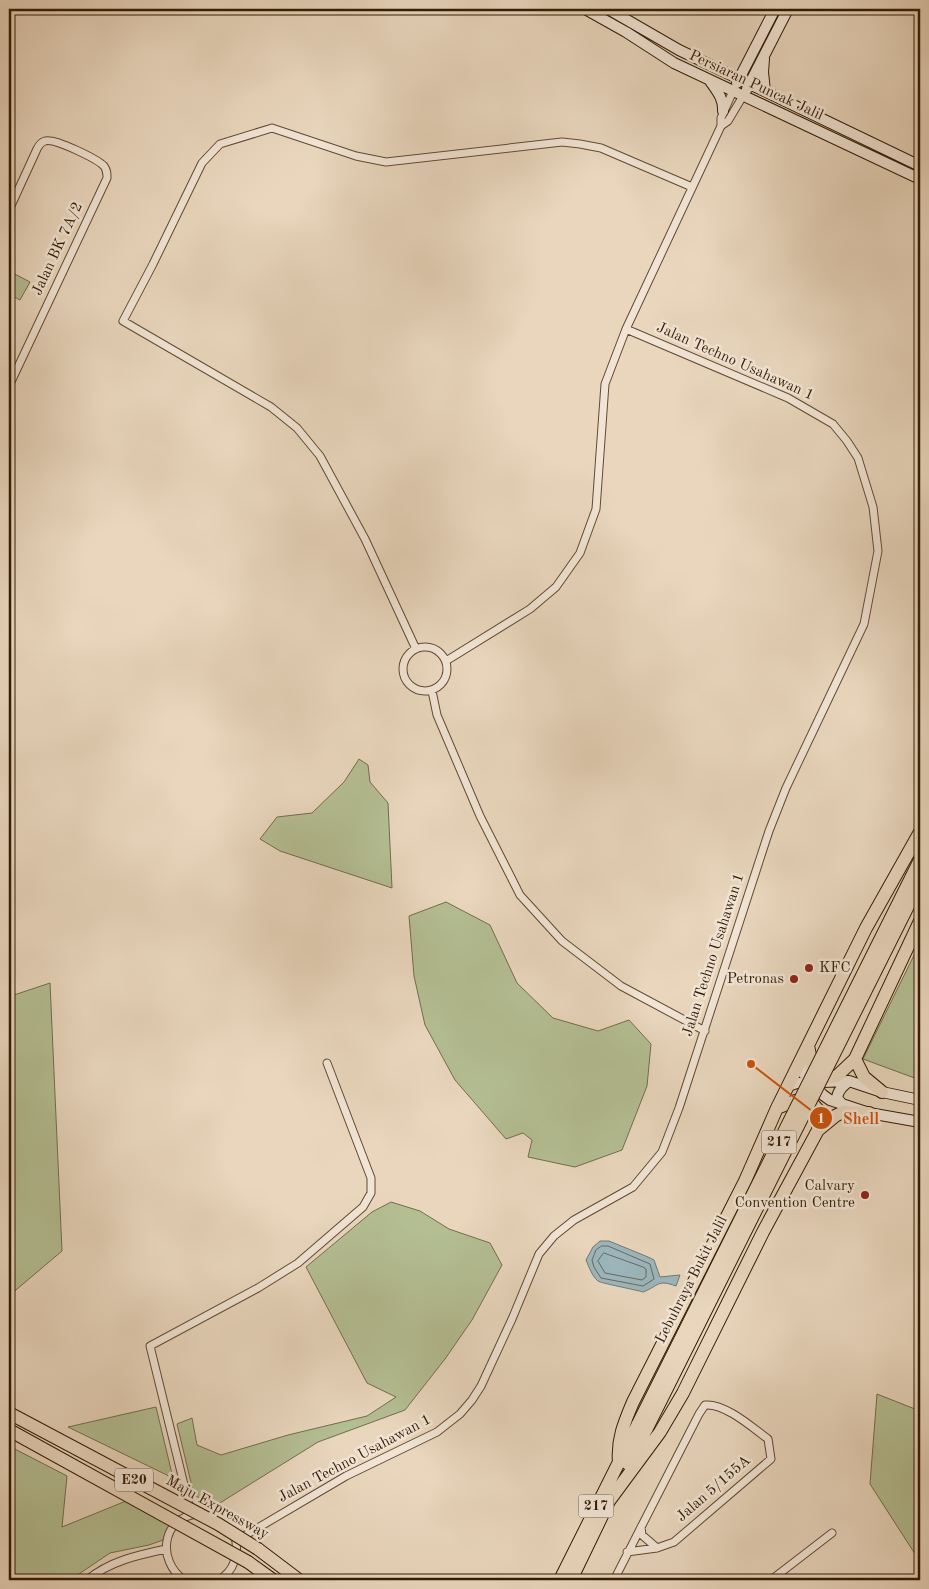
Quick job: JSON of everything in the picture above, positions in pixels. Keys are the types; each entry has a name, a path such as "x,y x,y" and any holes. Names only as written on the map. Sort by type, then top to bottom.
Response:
{"highway":[{"path":"618,1462 617,1448 621,1427 745,1181 777,1108 866,928 920,832"},
{"name":"Lebuhraya Bukit Jalil","path":"571,1580 643,1426 920,860"},
{"name":"Lebuhraya Bukit Jalil","path":"560,1580 618,1462 643,1426 920,882"},
{"path":"808,1046 813,1069 823,1079 837,1076 854,1059 920,921"},
{"path":"854,1059 864,1077 882,1092"},
{"path":"609,1501 660,1432 683,1393 763,1232 818,1130 820,1112 811,1102 795,1100 777,1108"},
{"path":"818,1130 843,1112 869,1113"},
{"name":"Maju Expressway","path":"9,1413 218,1524 270,1557 299,1580"},
{"name":"E20","path":"9,1430 248,1562 273,1580"}],"main road":[{"name":"Persiaran Puncak Jalil","path":"585,9 626,32 674,63 920,179"},
{"name":"Persiaran Puncak Jalil","path":"608,9 679,50 920,166"},
{"path":"733,91 775,9"},
{"path":"743,96 788,9"},
{"path":"765,54 763,72 765,91"},
{"path":"709,80 720,95 724,104 723,111"},
{"path":"802,1060 802,1072 823,1095 869,1113 920,1122"},
{"path":"842,1104 838,1094 841,1088 849,1081"},
{"path":"788,1086 797,1083 813,1084 849,1081 882,1092 920,1100"}],"street":[{"path":"446,661 530,609 556,587 580,553 596,509 605,384 626,329 721,126 723,111 733,91"},
{"path":"721,126 728,121 743,96"},
{"path":"416,649 365,539 320,456 297,428 271,407 123,321 154,264 202,163 220,144 272,128 356,156 386,162 562,142 600,148 692,187"},
{"name":"Jalan BK 7A/2","path":"9,386 107,178 106,170 102,165 70,147 49,140 41,143 37,149 16,195"},
{"path":"9,192 16,195 9,210"},
{"name":"Jalan Techno Usahawan 1","path":"236,1541 346,1476 436,1432 460,1414 481,1386 539,1254 554,1236 574,1220 633,1187 662,1152 674,1123 769,831 786,788 864,624 878,551 874,508 858,458 847,441 833,424 788,398 626,329"},
{"path":"430,647 437,650 446,661 446,676 438,688 432,691 417,691 405,681 402,666 405,659 416,649 430,647"},
{"path":"432,691 437,715 480,816 520,895 562,941 621,986 704,1031"},
{"path":"192,1514 184,1489 150,1346 258,1288 298,1263 363,1207 371,1193 371,1178 327,1063"},
{"name":"Jalan 5/155A","path":"614,1580 627,1552 640,1526 705,1405 712,1404 744,1421 768,1440 771,1459 674,1542 657,1548 627,1552"},
{"path":"184,1580 172,1570 166,1556 166,1541 173,1527 179,1521 192,1514 202,1513 220,1518 233,1532 236,1541 235,1562 230,1571 218,1580"},
{"path":"640,1526 642,1536 657,1548"},
{"path":"771,1580 832,1533"},
{"path":"87,1580 96,1573 123,1560 166,1548"}],"green space":[{"path":"9,271 30,282 20,300 9,294"},
{"path":"359,759 368,765 370,782 388,803 392,888 280,851 260,839 277,817 312,813 344,782"},
{"path":"446,902 490,925 517,983 553,1018 598,1031 629,1020 651,1044 647,1086 622,1150 575,1167 528,1157 532,1140 523,1133 506,1139 455,1080 425,1025 414,976 409,916"},
{"path":"920,943 920,1080 863,1059"},
{"path":"50,983 62,1251 10,1295 9,994 11,996"},
{"path":"391,1202 420,1211 449,1229 490,1243 502,1265 472,1320 445,1359 405,1410 318,1442 215,1506 194,1495 177,1424 192,1418 197,1445 221,1455 288,1435 367,1416 396,1397 367,1383 306,1267 372,1212"},
{"path":"877,1394 920,1411 920,1558 917,1557 870,1484"},
{"path":"156,1407 173,1478 68,1427"},
{"path":"9,1446 67,1476 62,1527 126,1501 169,1525 163,1540 149,1545 110,1553 70,1580 9,1580"}],"water":[{"path":"600,1241 609,1241 654,1260 660,1277 680,1275 676,1286 661,1283 643,1292 598,1281 592,1274 586,1260 593,1247"}],"place":[{"name":"KFC","path":"809,968"},
{"name":"Petronas","path":"794,979"},
{"name":"Shell","path":"751,1064"},
{"name":"Calvary Convention Centre","path":"865,1195"}]}
